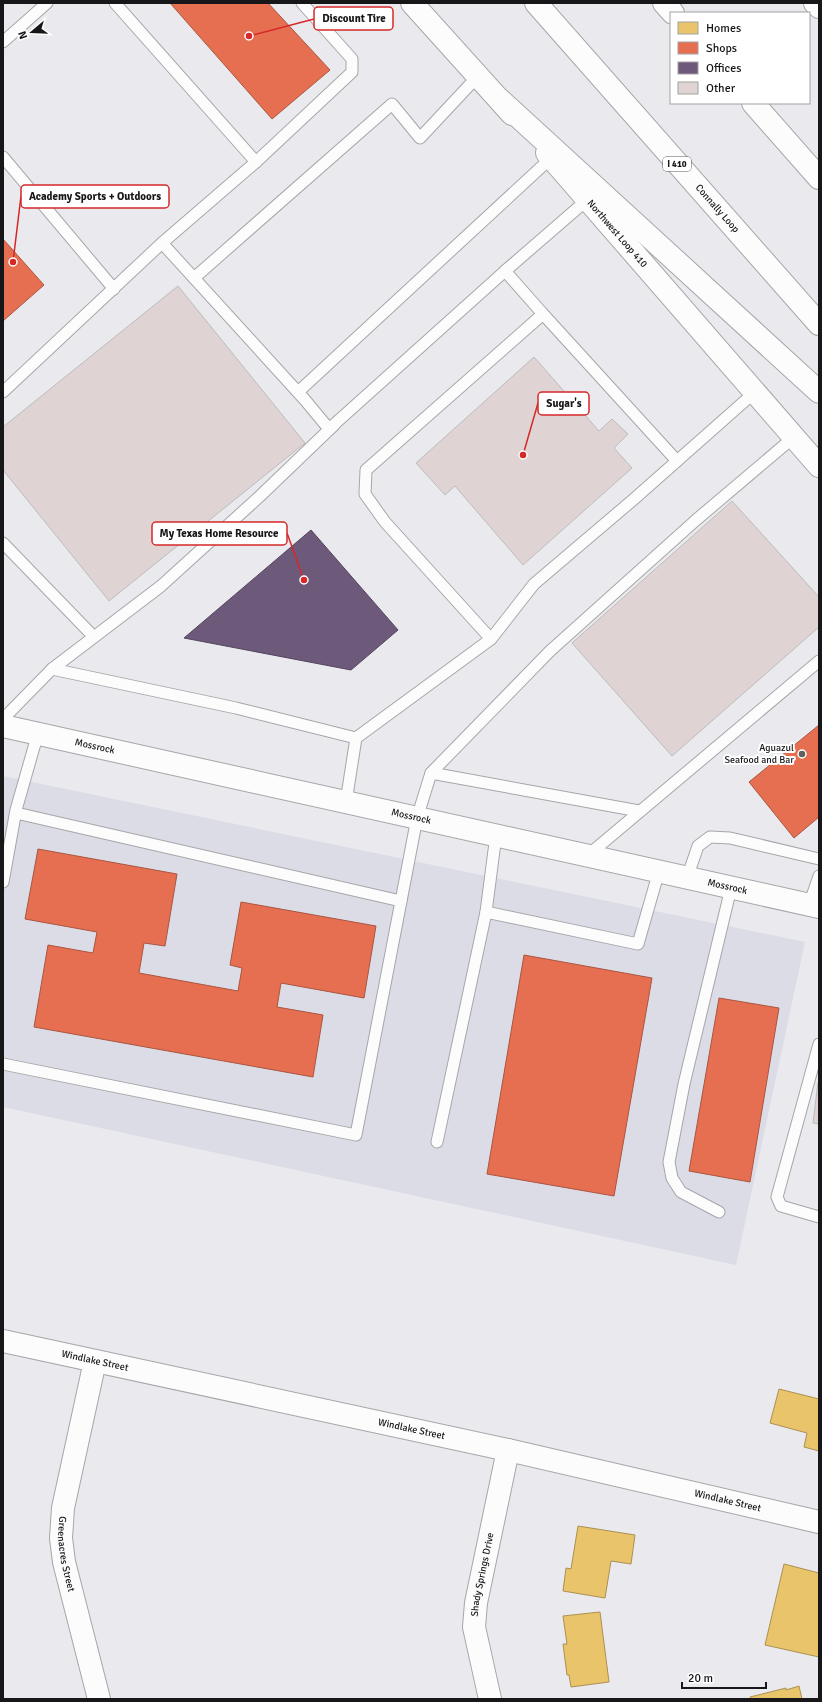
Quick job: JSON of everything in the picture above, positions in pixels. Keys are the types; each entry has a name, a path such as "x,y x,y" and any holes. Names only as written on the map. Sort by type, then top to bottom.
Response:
{"main road":[{"name":"Northwest Loop 410","path":"412,3 551,158 819,466"},
{"name":"Connally Loop","path":"536,3 819,324"},
{"path":"664,3 672,12"},
{"path":"815,3 819,7"},
{"path":"499,99 819,392"},
{"path":"754,104 819,178"},
{"name":"Mossrock","path":"3,726 814,906"},
{"name":"Windlake Street","path":"3,1341 508,1450 819,1522"},
{"name":"Greenacres Street","path":"95,1361 63,1508 60,1538 64,1562 99,1699"},
{"name":"Shady Springs Drive","path":"490,1699 474,1627 476,1603 508,1450"}],"lane":[{"path":"3,42 47,3"},
{"path":"115,3 256,162"},
{"path":"3,392 162,243 256,162 352,72 352,59 302,3"},
{"path":"194,278 392,104 420,138 478,76"},
{"path":"3,156 114,289"},
{"path":"298,392 551,158"},
{"path":"162,243 298,392 329,429 587,200"},
{"path":"506,271 543,314 677,461"},
{"path":"491,639 385,522 365,494 366,470 543,314"},
{"path":"346,802 356,738 491,639 534,584 755,392"},
{"path":"3,719 52,669 161,586 260,496 336,423"},
{"path":"3,1064 356,1135 418,818 431,773 550,651 696,520 794,436"},
{"path":"3,543 94,637"},
{"path":"587,856 819,661"},
{"path":"52,669 236,708 356,738"},
{"path":"3,882 16,813 38,733"},
{"path":"431,773 639,811"},
{"path":"16,813 401,901"},
{"path":"437,1142 486,912 496,835"},
{"path":"687,878 698,846 710,837 730,838 819,859"},
{"path":"486,912 638,944 659,871"},
{"path":"814,906 819,876"},
{"path":"719,1212 681,1192 672,1178 669,1162 684,1084 731,888"},
{"path":"819,1044 777,1197 781,1206 819,1217"}],"shaded area":[{"path":"3,776 805,942 736,1265 3,1107"}],"building: Homes":[{"path":"779,1389 819,1399 819,1451 804,1447 807,1433 770,1423"},
{"path":"578,1526 635,1535 631,1564 611,1561 605,1598 563,1591 566,1568 571,1569"},
{"path":"784,1564 819,1573 819,1657 765,1645"},
{"path":"600,1612 609,1682 571,1687 569,1675 567,1675 563,1644 567,1644 563,1616"},
{"path":"799,1686 802,1699 751,1699 750,1697 786,1688 786,1690"}],"building: Shops":[{"path":"170,3 268,3 330,70 272,119"},
{"path":"3,239 44,285 3,321"},
{"name":"Aguazul Seafood and Bar","path":"819,725 819,817 794,838 749,782"},
{"path":"38,849 177,874 165,946 144,943 139,973 238,991 242,968 230,965 241,902 376,926 364,998 281,983 277,1007 323,1015 313,1077 34,1027 48,945 93,953 97,932 25,919"},
{"path":"524,955 652,978 614,1196 487,1174"},
{"path":"719,998 779,1008 750,1182 689,1171"}],"building: Offices":[{"path":"311,530 398,630 351,670 184,638"}],"building: Other":[{"path":"178,286 305,443 109,601 3,470 3,427"},
{"path":"534,357 599,431 612,419 628,434 614,448 632,468 523,565 455,486 445,495 416,463"},
{"path":"732,501 819,597 819,627 672,756 572,643"},
{"path":"819,1082 819,1124 813,1123"}],"place":[{"name":"Discount Tire","path":"249,36"},
{"name":"Academy Sports + Outdoors","path":"13,262"},
{"name":"Sugar's","path":"523,455"},
{"name":"My Texas Home Resource","path":"304,580"},
{"name":"Aguazul Seafood and Bar","path":"802,754"}]}
